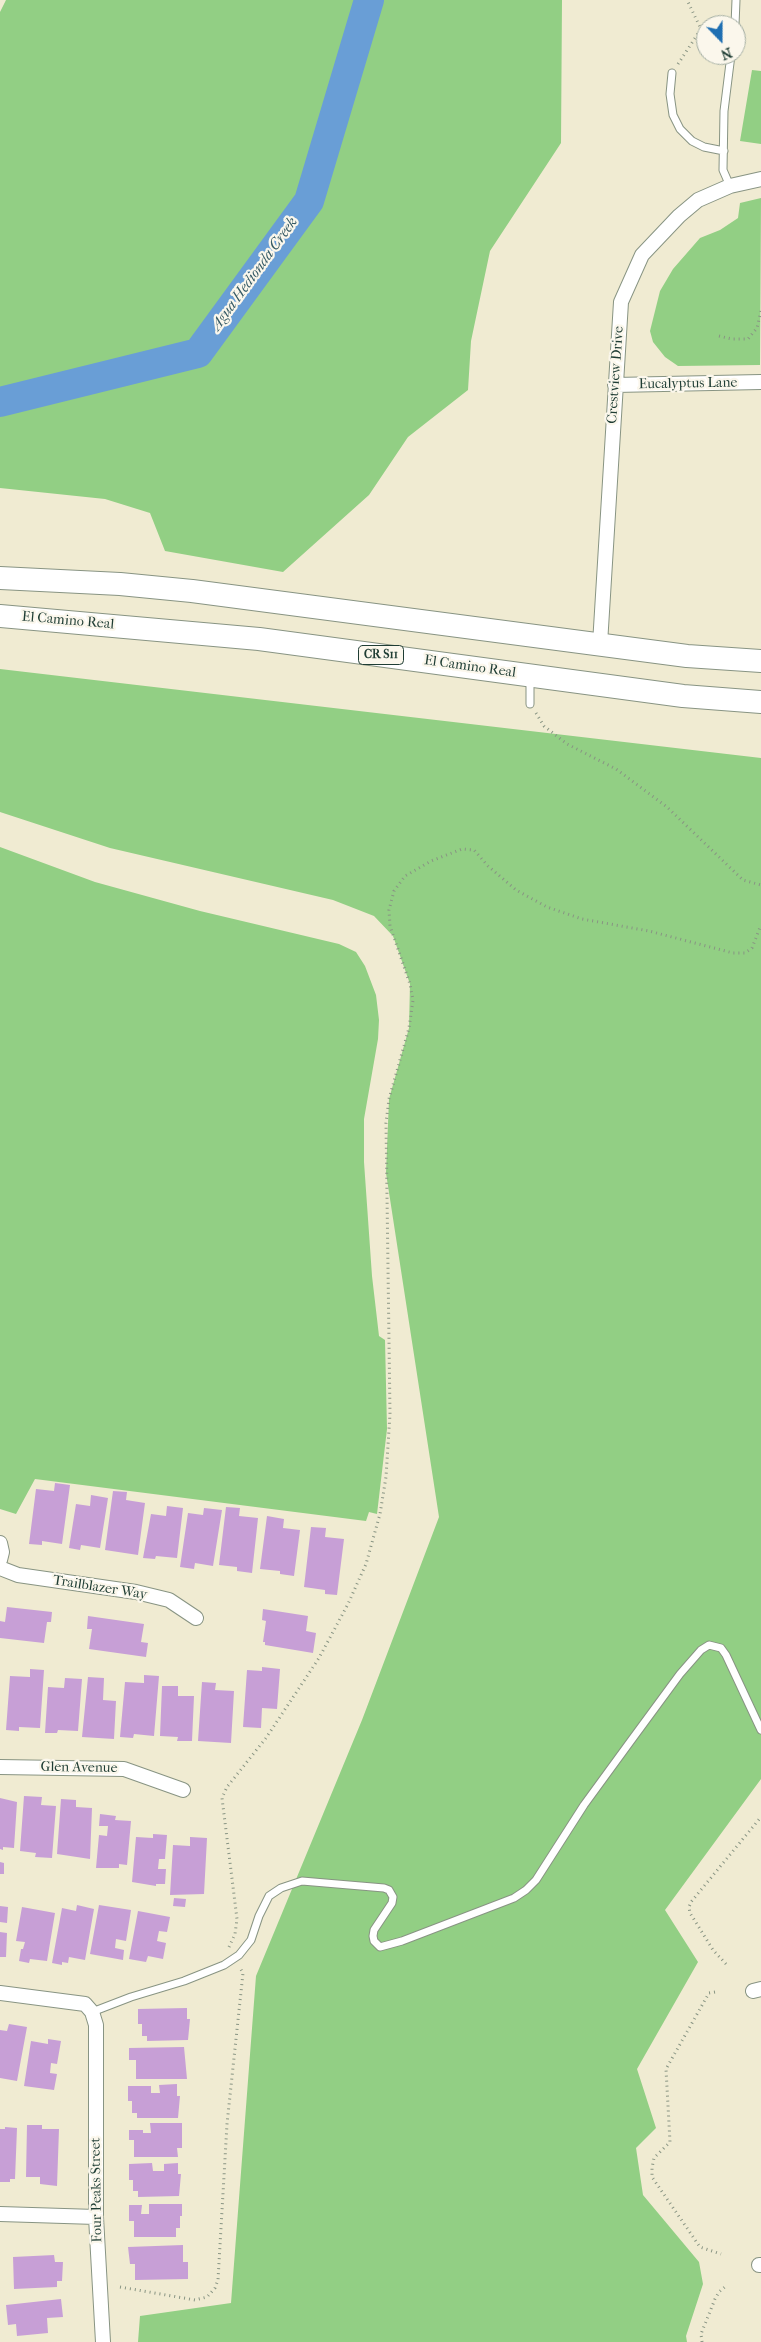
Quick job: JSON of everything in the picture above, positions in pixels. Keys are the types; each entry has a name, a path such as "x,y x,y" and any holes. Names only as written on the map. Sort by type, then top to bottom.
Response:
{"main road":[{"path":"0,578 192,590 687,656 761,661"},
{"name":"El Camino Real","path":"0,616 259,639 683,696 761,702"}],"street":[{"name":"Crestview Drive","path":"600,644 621,302 642,255 679,216 698,200 730,186 761,179"},
{"name":"Eucalyptus Lane","path":"615,385 761,382"},
{"path":"0,1543 2,1552 0,1560"},
{"name":"Trailblazer Way","path":"0,1568 18,1575 136,1592 169,1600 196,1618"},
{"name":"Glen Avenue","path":"0,1767 124,1768 183,1790"},
{"path":"0,1993 85,2004 92,2012"},
{"name":"Four Peaks Street","path":"92,2012 96,2025 96,2217 103,2342"},
{"path":"0,2214 96,2217"}],"lane":[{"path":"735,15 736,0"},
{"path":"730,65 724,111 723,170 730,186"},
{"path":"672,73 670,94 674,116 680,129 692,141 704,147 724,151"},
{"path":"530,675 530,704"},
{"path":"92,2012 131,1997 184,1981 224,1965 239,1955 252,1940 259,1916 269,1896 281,1888 302,1881 389,1890 393,1898 392,1903 374,1930 373,1936 374,1941 380,1946 402,1942 514,1898 536,1880 584,1805 635,1734 680,1674 701,1650 709,1645 721,1648 726,1655 761,1730"}],"path":[{"path":"672,73 701,29 687,0"},
{"path":"719,336 732,339 748,339 757,328 761,312"},
{"path":"530,704 544,726 567,744 616,768 667,807 743,880 761,885"},
{"path":"227,1952 235,1934 237,1919 222,1798 227,1787 266,1738 319,1658 348,1604 366,1564 380,1514 386,1477 390,1414 386,1123 389,1099 408,1028 413,1000 405,968 390,926 388,910 394,891 405,876 431,862 462,849 474,850 488,866 516,890 546,907 582,919 649,931 734,953 745,953 752,948 761,925"},
{"path":"726,1964 713,1950 690,1913 690,1902 761,1817"},
{"path":"120,2287 195,2300 207,2297 215,2288 218,2280 227,2124 243,1972 240,1968"},
{"path":"715,1992 709,1993 666,2068 670,2142 654,2158 652,2177 700,2247 721,2254"},
{"path":"702,2342 701,2334 715,2299 726,2286"}],"green space":[{"path":"6,0 562,0 561,143 490,251 471,341 468,390 408,437 369,495 283,572 165,551 150,513 105,499 0,488 0,12"},
{"path":"752,70 761,71 761,144 740,141"},
{"path":"761,198 760,365 678,366 665,357 653,342 650,331 660,291 673,269 700,238 720,230 738,218 740,203"},
{"path":"0,669 761,758 761,1779 665,1910 698,1962 637,2069 656,2128 636,2148 643,2195 699,2262 703,2284 686,2336 687,2342 138,2342 140,2316 231,2303 256,1976 362,1720 439,1517 386,1173 389,1099 409,1028 410,984 393,936 374,916 333,900 110,848 0,812"},
{"path":"0,847 95,882 200,911 339,944 356,952 365,966 376,995 379,1020 378,1039 364,1119 364,1162 372,1276 379,1336 385,1340 387,1429 377,1514 369,1512 366,1521 35,1479 16,1514 0,1509"}],"building":[{"path":"55,1483 70,1485 62,1544 42,1541 42,1545 29,1544 36,1489 54,1491"},
{"path":"113,1491 127,1492 126,1500 145,1503 138,1555 105,1550"},
{"path":"91,1495 108,1498 100,1548 81,1545 80,1550 69,1548 76,1504 90,1506"},
{"path":"167,1506 183,1508 177,1558 156,1556 155,1559 143,1558 151,1514 166,1516"},
{"path":"226,1507 240,1508 239,1516 258,1518 252,1573 237,1571 237,1567 219,1565"},
{"path":"204,1508 222,1510 213,1566 195,1563 194,1569 180,1567 188,1513 203,1515"},
{"path":"267,1516 284,1519 283,1528 300,1530 294,1576 280,1574 280,1571 260,1569"},
{"path":"311,1527 326,1528 325,1537 344,1539 337,1595 325,1594 325,1590 304,1587"},
{"path":"7,1607 52,1612 51,1622 47,1622 44,1643 0,1638 0,1621 5,1622"},
{"path":"263,1609 308,1616 306,1631 316,1633 313,1653 265,1645 265,1642 263,1642 266,1621 262,1620"},
{"path":"88,1616 144,1624 141,1642 148,1643 146,1657 89,1649 92,1629 87,1629"},
{"path":"262,1667 280,1669 277,1709 262,1708 261,1728 243,1727 247,1670 262,1671"},
{"path":"30,1669 44,1670 40,1728 19,1727 19,1731 6,1730 10,1676 30,1677"},
{"path":"144,1675 159,1676 154,1736 134,1734 133,1738 120,1737 125,1682 144,1683"},
{"path":"88,1677 104,1678 103,1700 116,1701 114,1739 82,1737"},
{"path":"65,1678 82,1679 78,1731 58,1730 57,1733 45,1733 48,1687 64,1688"},
{"path":"202,1682 216,1683 215,1690 234,1691 231,1743 198,1741"},
{"path":"162,1686 178,1686 178,1696 194,1696 192,1741 177,1741 178,1737 160,1736"},
{"path":"24,1796 42,1797 41,1805 56,1806 52,1858 35,1857 36,1853 20,1851"},
{"path":"0,1798 17,1802 14,1848 3,1847 3,1850 0,1849"},
{"path":"61,1799 76,1800 76,1807 92,1808 90,1859 57,1854"},
{"path":"100,1814 116,1816 115,1820 131,1821 127,1865 119,1864 119,1868 96,1868 99,1835 107,1836 108,1826 99,1826"},
{"path":"153,1834 167,1835 165,1859 159,1859 158,1869 166,1869 165,1884 156,1884 156,1886 132,1882 136,1837 153,1838"},
{"path":"190,1837 207,1838 204,1894 170,1895 173,1845 190,1846"},
{"path":"0,1862 4,1863 4,1874 0,1874"},
{"path":"174,1898 186,1899 185,1907 173,1906"},
{"path":"77,1905 94,1909 85,1960 69,1957 68,1963 62,1962 62,1965 52,1963 62,1908 76,1911"},
{"path":"99,1905 131,1910 126,1941 116,1939 115,1948 124,1950 123,1960 90,1954"},
{"path":"0,1906 8,1907 7,1923 0,1922"},
{"path":"22,1907 55,1913 47,1961 30,1959 29,1963 19,1961 21,1949 23,1949 25,1942 16,1941"},
{"path":"138,1911 170,1917 167,1932 159,1931 157,1941 166,1943 163,1959 148,1956 146,1962 129,1959"},
{"path":"0,1932 7,1933 6,1957 0,1957"},
{"path":"187,2008 187,2019 190,2019 188,2040 147,2041 147,2036 142,2036 142,2024 138,2024 138,2009"},
{"path":"9,2024 27,2027 17,2081 0,2078 0,2030 7,2031"},
{"path":"48,2039 61,2041 57,2064 51,2063 50,2073 57,2074 54,2090 24,2086 31,2041 48,2044"},
{"path":"184,2047 187,2079 136,2079 136,2060 129,2060 129,2048"},
{"path":"177,2084 177,2096 180,2096 178,2118 137,2118 137,2113 132,2113 132,2101 128,2101 128,2086 151,2086 151,2093 160,2093 159,2085"},
{"path":"150,2123 182,2123 182,2148 177,2148 178,2157 134,2157 134,2140 129,2140 129,2130 143,2130 143,2133 151,2133"},
{"path":"27,2125 42,2125 42,2129 59,2129 57,2186 40,2184 40,2177 26,2177"},
{"path":"5,2127 17,2128 15,2179 10,2179 10,2182 0,2182 0,2129 5,2129"},
{"path":"152,2163 153,2171 164,2171 164,2164 178,2163 178,2174 181,2174 179,2196 138,2197 138,2191 133,2191 133,2180 129,2180 129,2164"},
{"path":"149,2204 182,2204 180,2228 176,2228 176,2237 134,2237 134,2221 129,2221 129,2205 142,2205 141,2214 149,2214"},
{"path":"183,2245 183,2262 188,2262 188,2279 135,2280 135,2264 130,2264 128,2247"},
{"path":"54,2255 55,2262 63,2262 62,2281 57,2281 57,2287 14,2289 13,2257"},
{"path":"61,2299 63,2317 47,2318 48,2333 17,2336 16,2324 8,2325 6,2305"}],"waterway":[{"name":"Agua Hedionda Creek","path":"0,402 198,353 309,201 369,0"}]}
